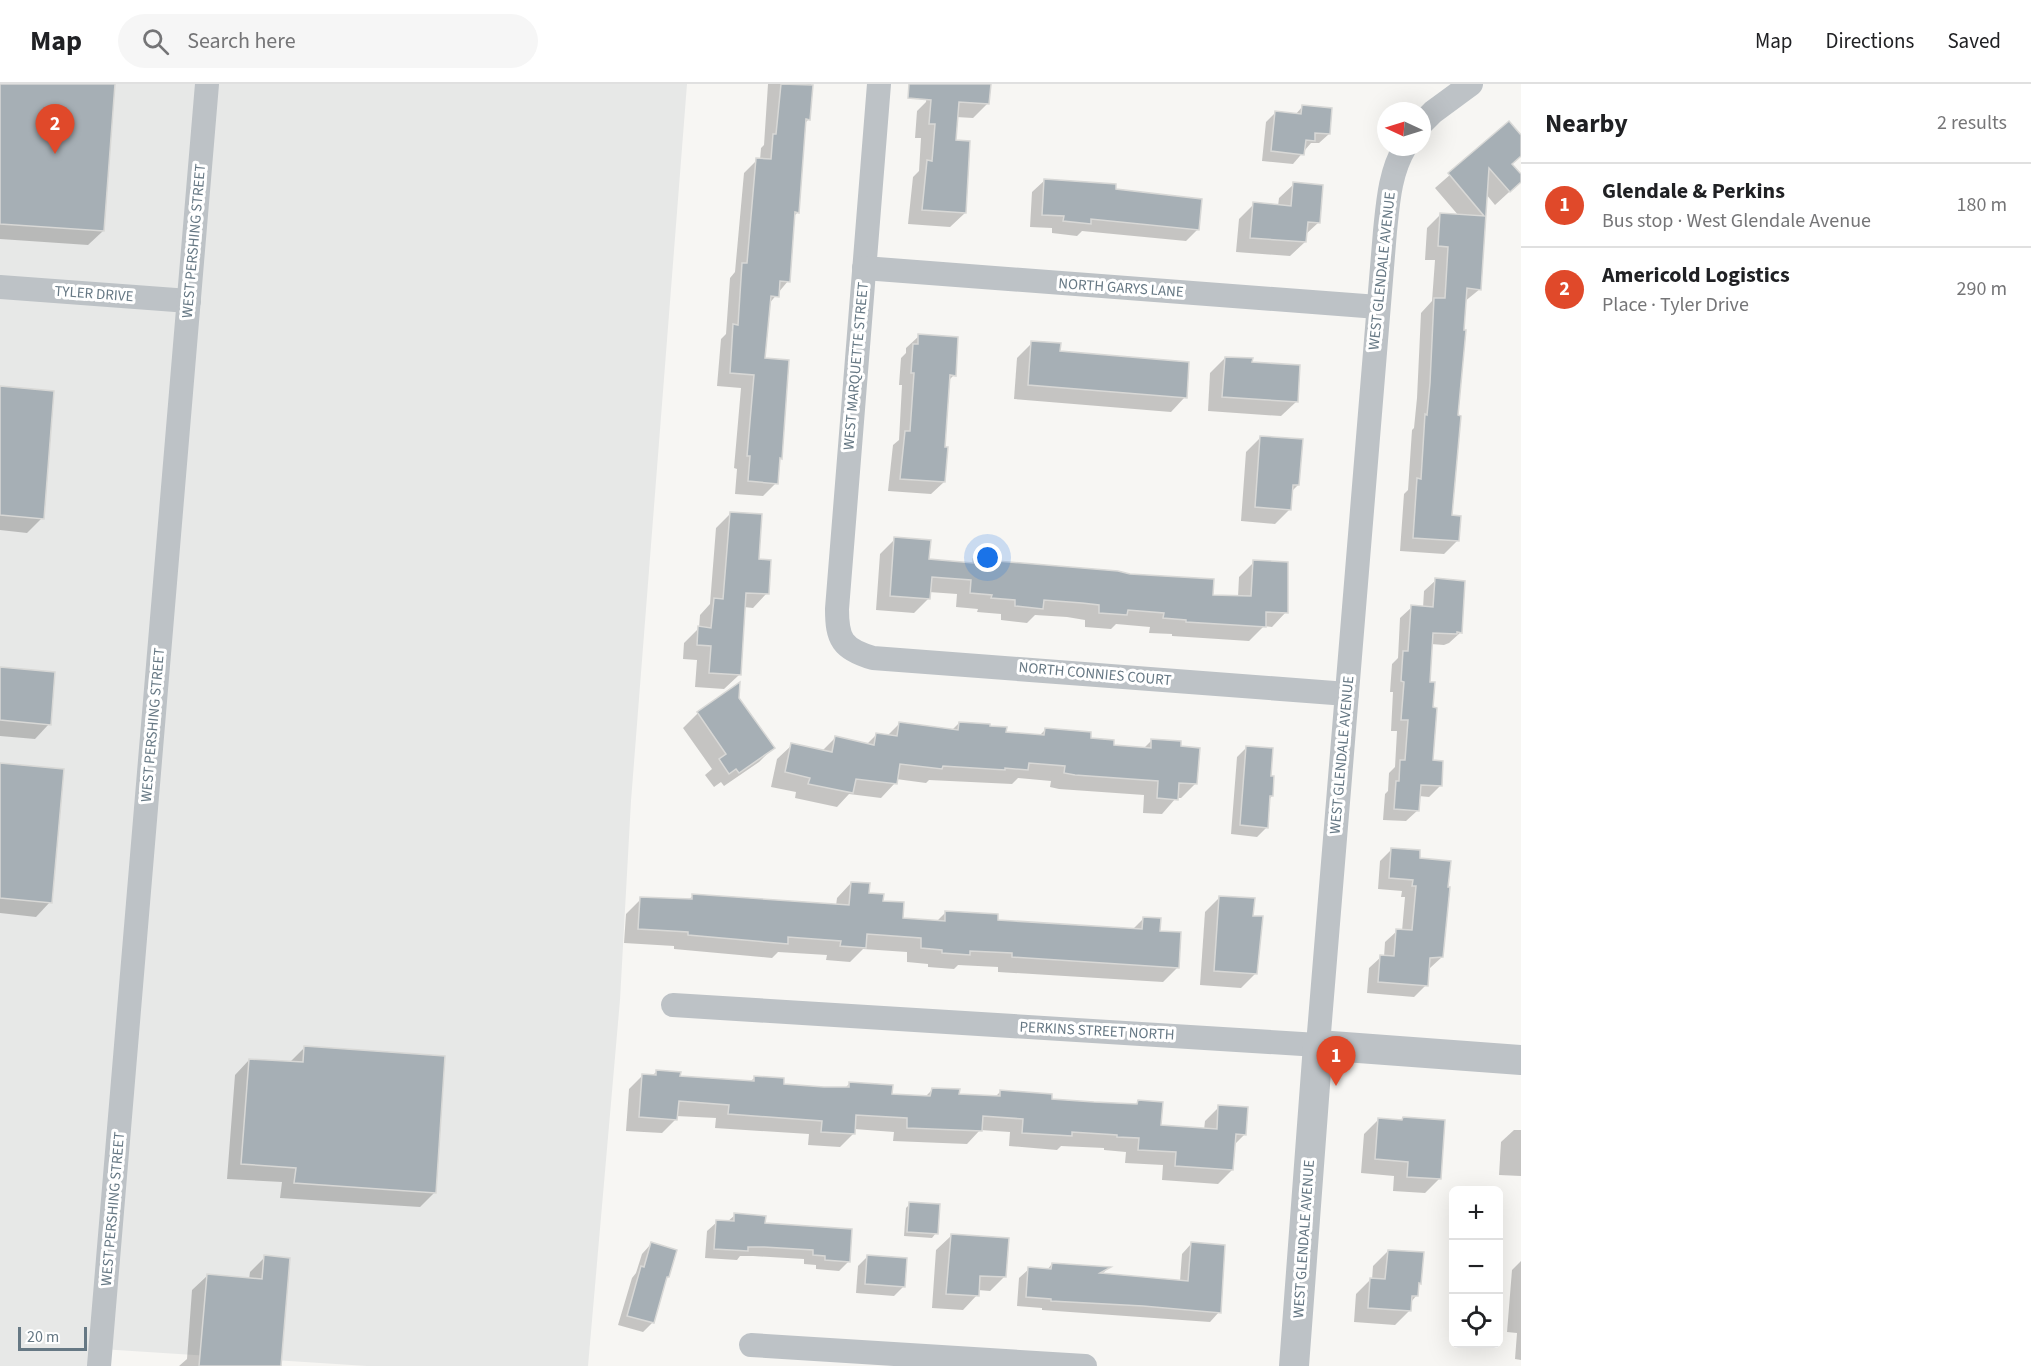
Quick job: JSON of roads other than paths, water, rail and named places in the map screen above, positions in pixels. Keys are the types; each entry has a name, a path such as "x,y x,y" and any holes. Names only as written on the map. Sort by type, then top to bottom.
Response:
{"street":[{"name":"WEST PERSHING STREET","path":"99,1366 207,84"},
{"name":"WEST MARQUETTE STREET","path":"846,646 837,631 837,609 879,84"},
{"path":"1431,114 1471,84"},
{"name":"WEST GLENDALE AVENUE","path":"1294,1366 1378,307 1388,196 1401,156"},
{"name":"NORTH GARYS LANE","path":"864,268 1378,307"},
{"name":"TYLER DRIVE","path":"0,287 189,301"},
{"name":"NORTH CONNIES COURT","path":"846,646 857,654 873,658 1347,694"},
{"name":"PERKINS STREET NORTH","path":"673,1005 1318,1045 1521,1060"},
{"path":"751,1345 1085,1366"}],"place":[{"name":"Americold Logistics","path":"55,154"},
{"name":"Glendale & Perkins","path":"1336,1086"}]}
